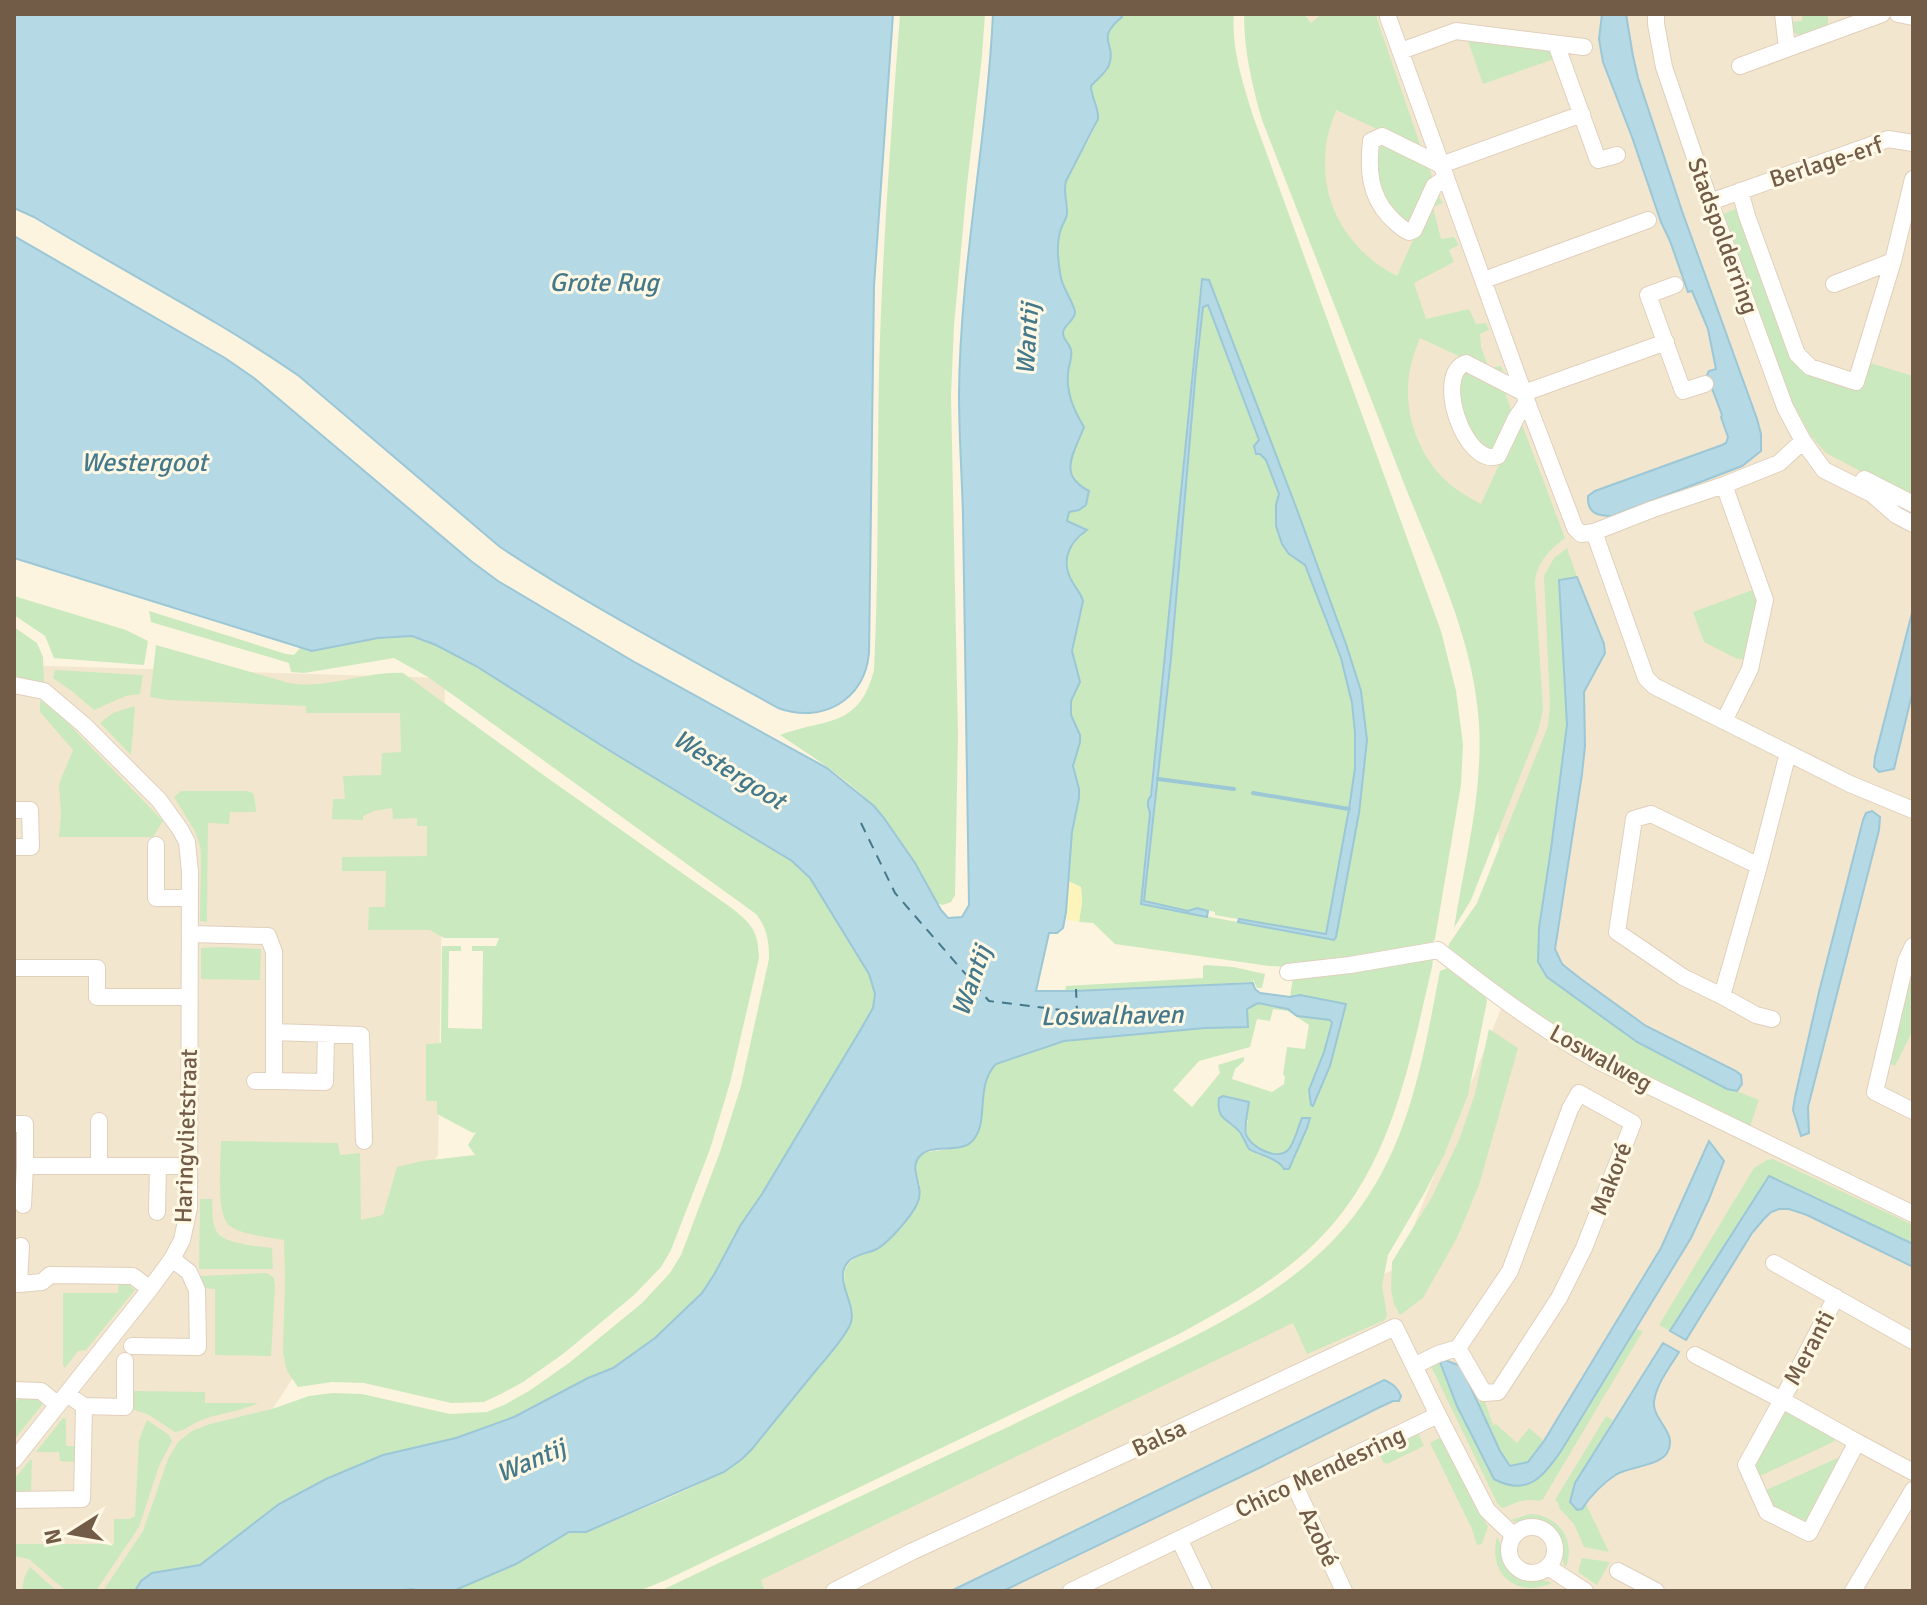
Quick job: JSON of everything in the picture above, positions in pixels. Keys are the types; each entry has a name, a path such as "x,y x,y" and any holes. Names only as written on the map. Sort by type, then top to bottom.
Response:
{"street":[{"path":"1388,14 1575,528 1588,533 1724,485 1779,463 1806,446 1913,504"},
{"name":"Stadspolderring","path":"1656,14 1664,67 1785,407 1806,446 1824,470 1872,494 1896,515 1913,524"},
{"path":"1783,14 1787,48"},
{"path":"1740,66 1882,14"},
{"path":"1898,14 1913,17"},
{"path":"1401,51 1456,31 1584,47"},
{"path":"1556,44 1598,160 1617,155"},
{"path":"1444,172 1382,136 1371,141 1369,178 1375,194 1381,207 1401,229 1409,232 1414,230 1434,186 1444,172 1582,114"},
{"name":"Berlage-erf","path":"1710,202 1888,139 1913,143"},
{"name":"Berlage-erf","path":"1740,191 1797,354 1810,367 1856,382 1893,261 1913,179"},
{"path":"1484,280 1648,220"},
{"path":"1834,284 1893,261"},
{"path":"1675,285 1648,295 1683,391 1705,384"},
{"path":"1526,397 1466,363 1456,370 1453,402 1458,420 1474,448 1488,458 1494,458 1498,456 1526,397 1666,342"},
{"path":"1724,485 1765,600 1750,669 1724,721"},
{"path":"1588,533 1646,678 1654,686 1850,784 1913,810"},
{"name":"Haringvlietstraat","path":"14,685 44,691 84,725 159,800 187,842 190,858 189,1208 182,1240 150,1289 14,1460"},
{"path":"1722,996 1788,753"},
{"path":"14,810 30,810 31,847 14,847"},
{"path":"1759,866 1651,814 1634,819 1617,932 1683,977 1756,1015 1772,1019"},
{"path":"156,845 156,898 190,898"},
{"path":"190,934 268,936 274,952 274,1081"},
{"name":"Loswalweg","path":"1288,972 1438,950 1496,996 1576,1048 1913,1214"},
{"path":"1911,958 1875,1092 1913,1111"},
{"path":"14,968 97,968 97,997 189,997"},
{"path":"274,1032 361,1035 364,1141"},
{"path":"255,1081 325,1082 326,1034"},
{"name":"Makoré","path":"1579,1093 1633,1123 1584,1248 1559,1298 1498,1392 1484,1393 1458,1348 1510,1271 1570,1109 1579,1093"},
{"path":"99,1121 99,1166"},
{"path":"14,1124 25,1124 23,1205"},
{"path":"25,1166 189,1166"},
{"path":"157,1212 158,1167"},
{"path":"21,1246 17,1284 42,1282 50,1275 133,1276 150,1289"},
{"path":"14,1390 41,1391 84,1406 125,1407 129,1353 198,1347 197,1290 189,1272 172,1259"},
{"name":"Meranti","path":"1774,1263 1913,1341"},
{"name":"Meranti","path":"1836,1297 1746,1465 1767,1512 1809,1533 1857,1442"},
{"name":"Balsa","path":"834,1591 911,1552 1395,1327 1438,1415"},
{"path":"1414,1366 1458,1348"},
{"name":"Meranti","path":"1695,1355 1913,1472"},
{"path":"14,1500 82,1499 84,1406"},
{"path":"1438,1415 1487,1510 1514,1536"},
{"name":"Chico Mendesring","path":"1071,1591 1438,1415"},
{"name":"Azobé","path":"1294,1484 1344,1591"},
{"path":"1853,1591 1913,1490"},
{"path":"1531,1527 1545,1531 1555,1548 1548,1567 1534,1573 1520,1570 1510,1558 1509,1550 1514,1536 1531,1527"},
{"path":"1179,1539 1204,1591"},
{"path":"1548,1567 1585,1591"},
{"path":"1618,1571 1656,1591"}],"shaded area":[{"path":"1252,14 1913,14 1913,1591 698,1591 1397,1268 1512,981 1485,692"},
{"path":"14,665 445,678 438,1155 154,1591 14,1591"}],"green space":[{"path":"900,14 985,14 954,326 951,395 958,734 955,895 951,902 943,905 936,903 905,848 872,805 835,773 780,735 826,723 850,712 868,689 874,670 880,327"},
{"path":"1120,14 1234,14 1236,53 1253,116 1441,631 1456,691 1463,744 1461,785 1435,939 1431,944 1291,967 1269,966 1115,944 1093,923 1079,922 1081,887 1068,881 1079,789 1073,766 1080,735 1071,715 1071,701 1080,682 1072,651 1081,594 1067,566 1069,552 1078,536 1067,522 1069,512 1079,510 1080,487 1070,469 1071,458 1084,427 1072,404 1067,385 1071,350 1063,333 1075,314 1061,279 1058,247 1068,212 1066,181 1098,117 1091,86 1108,66 1110,50 1107,36 1122,17","holes":["1201,280 1209,280 1296,507 1361,691 1367,740 1359,813 1334,940 1141,904 1150,813 1148,802"]},
{"path":"1244,14 1304,14 1311,23 1322,14 1377,14 1422,150 1336,110 1327,137 1325,167 1332,205 1351,239 1380,266 1397,276 1435,191 1443,203 1433,207 1441,239 1454,237 1459,245 1449,250 1454,262 1414,283 1426,319 1469,309 1476,324 1486,323 1489,330 1480,334 1489,368 1501,366 1506,378 1420,338 1409,375 1412,424 1425,455 1446,481 1481,504 1520,419 1565,538 1545,557 1535,582 1543,710 1538,731 1471,900 1454,928 1472,826 1480,750 1469,660 1450,597 1262,120 1249,68"},
{"path":"1802,14 1828,14 1828,26 1800,37 1788,27 1792,22 1802,21"},
{"path":"1467,38 1550,48 1554,59 1483,84"},
{"path":"1379,143 1427,160 1433,180 1415,221 1407,224 1395,213 1382,192 1376,169"},
{"path":"1736,209 1793,357 1864,381 1870,363 1913,376 1913,496 1826,453 1811,436 1783,385 1720,215"},
{"path":"1208,305 1259,441 1254,446 1266,460 1279,494 1276,505 1289,554 1305,565 1341,658 1352,703 1355,768 1326,935 1215,915 1215,912 1197,908 1188,911 1143,902 1171,658 1196,369 1203,307"},
{"path":"1464,369 1502,384 1513,415 1498,450 1485,448 1462,412 1460,392"},
{"path":"1567,548 1577,577 1560,580 1567,726 1539,928 1547,977 1637,1042 1727,1089 1759,1100 1748,1133 1576,1042 1448,950 1477,903 1548,726 1550,704 1544,576 1554,558"},
{"path":"1755,589 1759,603 1745,660 1704,642 1693,612"},
{"path":"14,596 126,630 148,641 144,665 54,658 45,636 14,615"},
{"path":"149,611 286,654 294,655 301,647 312,651 378,638 412,636 476,666 792,861 810,878 869,974 875,994 873,1008 861,1029 740,1226 715,1273 702,1293 655,1338 613,1368 514,1417 456,1438 383,1455 326,1479 279,1504 200,1565 152,1573 141,1581 135,1591 103,1591 143,1531 168,1459 178,1442 192,1431 309,1396 333,1393 362,1394 450,1414 487,1412 529,1391 569,1363 642,1303 670,1273 681,1255 720,1152 741,1086 769,959 767,935 756,914 428,677 394,658 304,673 291,672 289,663 151,622"},
{"path":"14,627 37,643 43,657 44,685 14,681"},
{"path":"156,645 289,683 318,684 403,673 733,909 756,935 759,958 730,1083 710,1149 671,1250 661,1267 634,1295 563,1354 523,1382 484,1402 451,1403 364,1383 332,1382 298,1387 287,1371 283,1353 284,1240 241,1232 225,1220 220,1160 221,1141 338,1143 340,1155 360,1153 361,1220 383,1215 397,1167 475,1155 468,1145 476,1132 437,1114 437,1101 426,1101 426,1044 441,1043 442,946 461,946 461,951 449,951 448,1028 482,1029 483,951 472,951 472,946 496,946 499,938 444,938 430,930 368,930 369,907 385,907 386,871 342,871 342,857 427,856 427,826 417,826 417,818 393,819 392,808 374,811 363,816 363,820 332,819 333,799 345,799 343,776 381,775 382,753 401,752 400,713 306,713 306,706 150,697"},
{"path":"55,670 143,675 140,694 126,696 94,710 53,678"},
{"path":"40,700 59,714 163,821 153,837 59,837 59,784 73,750 40,712"},
{"path":"134,706 131,755 100,723 113,713"},
{"path":"181,791 247,791 253,793 255,800 256,812 230,812 229,824 208,823 207,922 200,921 201,851 196,833 174,797"},
{"path":"201,948 261,949 260,980 201,979"},
{"path":"1433,959 1397,1103 1371,1167 1332,1225 1280,1273 1179,1334 639,1591 453,1591 516,1564 569,1532 586,1532 602,1526 692,1487 742,1459 853,1313 844,1274 852,1260 874,1251 920,1185 916,1171 919,1156 950,1149 979,1129 984,1086 996,1064 1064,1041 1247,1027 1247,1009 1258,1003 1288,1009 1297,1016 1330,1019 1332,1023 1324,1052 1309,1090 1330,1066 1346,1004 1300,995 1290,997 1293,978","holes":["1273,1009 1288,1011 1309,1025 1305,1049 1287,1047 1284,1084 1272,1092 1232,1079 1244,1057 1218,1065 1220,1073 1192,1107 1173,1090 1199,1061 1250,1047 1257,1019 1270,1021","1309,1118 1294,1160 1281,1163 1259,1155 1245,1142 1241,1132 1228,1123 1248,1120 1246,1130 1254,1144 1261,1150 1277,1154 1289,1149 1302,1119"]},
{"path":"1203,966 1265,974 1262,988 1257,988 1253,979 1253,982 1065,992 1066,986 1203,978"},
{"path":"1450,967 1485,993 1487,1001 1468,1095 1444,1155 1388,1255 1382,1286 1387,1315 1385,1320 1307,1354 1293,1323 761,1580 765,1591 660,1591 1173,1347 1233,1315 1290,1278 1341,1232 1362,1205 1393,1151 1413,1093 1440,971"},
{"path":"1909,973 1913,973 1913,1030 1895,1066 1886,1062"},
{"path":"1489,1029 1518,1048 1479,1185 1457,1238 1423,1298 1400,1315 1391,1289 1392,1262 1432,1197 1459,1140 1475,1094"},
{"path":"1773,1159 1913,1225 1913,1244 1769,1177 1670,1331 1659,1325 1754,1168"},
{"path":"200,1199 212,1199 214,1224 221,1236 242,1244 272,1248 273,1269 199,1269"},
{"path":"267,1273 274,1278 275,1287 271,1356 215,1355 215,1289 203,1288 199,1276"},
{"path":"119,1283 127,1283 135,1290 86,1350 78,1351 65,1368 63,1293 118,1293"},
{"path":"1636,1329 1643,1331 1543,1499 1502,1508 1431,1366 1440,1362 1457,1406 1494,1479 1561,1451"},
{"path":"132,1391 205,1392 205,1403 258,1403 206,1418 175,1432 149,1415 132,1409"},
{"path":"26,1393 42,1400 42,1405 14,1440 14,1403"},
{"path":"1484,1399 1493,1425 1496,1424 1517,1443 1529,1428 1544,1441 1528,1462 1511,1466 1500,1451 1478,1403"},
{"path":"1782,1410 1831,1434 1835,1441 1758,1477 1753,1464"},
{"path":"1606,1416 1613,1420 1575,1483 1582,1508 1585,1502 1609,1552 1584,1547 1574,1524 1555,1500"},
{"path":"63,1418 66,1419 66,1446 75,1446 75,1462 60,1461 59,1452 36,1452"},
{"path":"147,1420 169,1435 172,1441 159,1466 139,1527 96,1591 66,1591 29,1559 14,1556 14,1544 114,1544 114,1519 135,1516 139,1440"},
{"path":"1418,1433 1424,1446 1387,1464 1383,1462 1378,1451"},
{"path":"1439,1438 1488,1526 1482,1544 1477,1545 1430,1443"},
{"path":"1842,1456 1810,1521 1802,1523 1788,1514 1789,1509 1786,1514 1773,1507 1764,1491"},
{"path":"30,1460 31,1492 14,1492 14,1479"},
{"path":"1530,1514 1549,1519 1562,1530 1569,1547 1566,1567 1550,1531 1511,1520"},
{"path":"1497,1537 1515,1571 1552,1583 1527,1588 1508,1580 1496,1562"},
{"path":"1582,1558 1610,1562 1597,1585 1578,1572"},
{"path":"30,1567 57,1591 22,1591"}],"sand":[{"path":"1068,881 1081,887 1079,922 1064,919"}],"water":[{"name":"Grote Rug","path":"14,14 893,14 874,286 869,653 866,670 850,696 825,710 810,713 778,708 568,590 500,547 299,376 201,314 14,208"},
{"path":"993,14 1120,14 1122,17 1109,31 1109,65 1091,86 1098,119 1066,181 1067,213 1058,240 1061,278 1075,312 1063,333 1071,352 1068,388 1084,427 1073,454 1071,470 1079,484 1089,491 1086,505 1069,512 1067,521 1087,530 1071,547 1067,560 1069,575 1083,601 1072,651 1080,682 1071,701 1071,715 1080,735 1073,766 1079,798 1072,832 1063,928 1057,933 1049,933 1036,991 1253,983 1260,993 1290,997 1300,995 1346,1004 1330,1066 1313,1106 1309,1090 1332,1023 1258,1003 1247,1009 1248,1027 1064,1041 996,1064 986,1082 981,1122 974,1139 962,1147 931,1150 919,1157 915,1168 920,1192 914,1209 882,1246 852,1259 844,1268 844,1284 852,1317 843,1337 752,1449 724,1472 586,1532 569,1532 516,1564 453,1591 135,1591 141,1581 152,1573 200,1565 279,1504 326,1479 383,1455 456,1438 514,1417 613,1368 655,1338 702,1293 715,1273 740,1226 861,1029 873,1008 875,994 869,974 810,878 792,861 476,666 436,645 412,636 378,638 312,651 14,558 14,236 225,358 254,378 498,581 636,663 827,768 874,806 884,818 948,918 962,917 969,905 959,410 961,347"},
{"path":"1602,14 1626,14 1638,78 1761,434 1761,451 1742,466 1612,516 1591,510 1588,496 1722,445 1728,437 1707,375 1716,369 1708,329 1692,291 1688,292 1603,62 1599,39"},
{"path":"1202,279 1209,280 1296,507 1361,691 1367,740 1359,813 1334,940 1238,922 1239,919 1326,934 1355,768 1355,733 1352,703 1341,658 1305,565 1289,554 1282,544 1276,526 1279,494 1266,460 1256,454 1254,446 1259,440 1208,305 1203,307 1196,369 1171,658 1144,901 1188,911 1197,908 1208,911 1207,917 1141,904 1150,813 1148,802"},
{"path":"1577,577 1605,653 1584,692 1582,774 1555,949 1562,964 1646,1026 1736,1071 1741,1075 1742,1084 1737,1091 1727,1089 1637,1042 1547,977 1538,962 1539,928 1567,725 1559,580"},
{"path":"1913,609 1913,690 1894,769 1879,772 1874,767 1875,757"},
{"path":"1872,811 1880,817 1879,830 1808,1107 1809,1133 1801,1136 1793,1110 1795,1097 1863,820 1866,813"},
{"path":"1223,1096 1249,1102 1246,1134 1253,1144 1272,1153 1284,1153 1289,1149 1302,1118 1310,1118 1289,1169 1249,1149 1239,1131 1219,1111 1219,1098"},
{"path":"1709,1141 1724,1161 1691,1238 1561,1451 1548,1469 1533,1482 1516,1486 1494,1479 1457,1406 1440,1362 1445,1360 1461,1366 1510,1466 1528,1462 1544,1441 1661,1248"},
{"path":"1769,1176 1913,1244 1913,1267 1807,1215 1779,1209 1771,1212 1752,1233 1686,1340 1670,1331"},
{"path":"1663,1343 1679,1352 1660,1382 1654,1402 1654,1409 1670,1439 1667,1453 1658,1460 1617,1474 1582,1509 1577,1510 1570,1502 1575,1483"},
{"path":"1384,1380 1398,1390 1401,1396 1399,1401 1380,1407 1003,1591 951,1591"}],"waterway":[{"path":"1158,779 1234,789"},
{"path":"1253,793 1349,809"}],"ferry route":[{"path":"861,823 895,893 989,1001 1077,1012 1076,989"}],"water label":[{"name":"Wantij","path":"1028,339"},
{"name":"Westergoot","path":"144,463"},
{"name":"Westergoot","path":"729,770"},
{"name":"Wantij","path":"972,981"},
{"name":"Loswalhaven","path":"1112,1016"},
{"name":"Wantij","path":"531,1461"}]}
